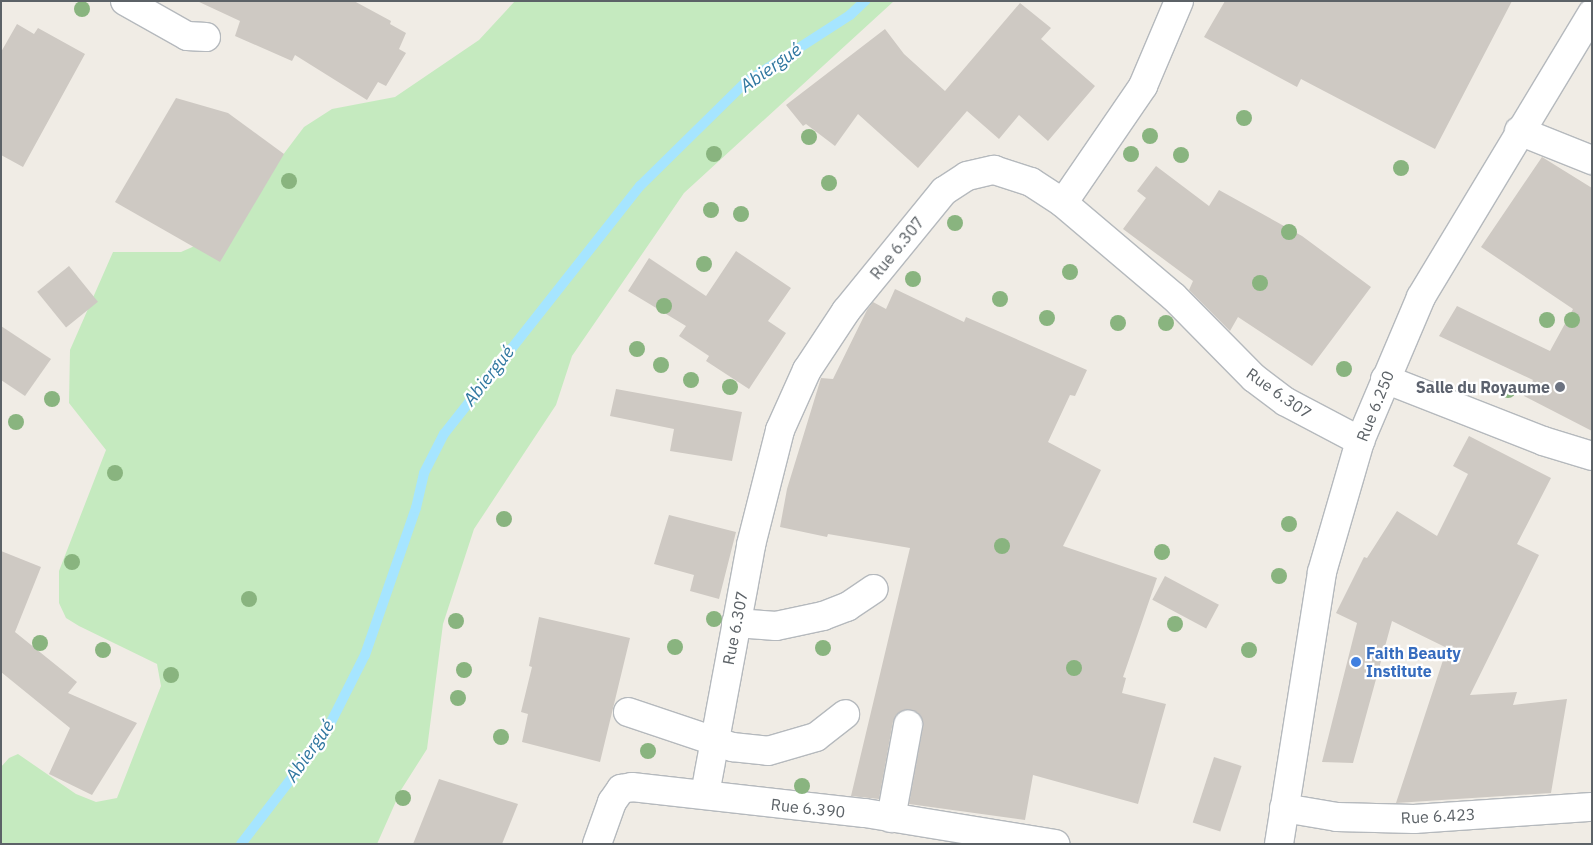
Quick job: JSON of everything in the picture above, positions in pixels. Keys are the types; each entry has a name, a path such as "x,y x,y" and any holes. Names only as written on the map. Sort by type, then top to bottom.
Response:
{"street":[{"path":"125,1 187,36 206,37"},
{"path":"1063,203 1143,86 1178,1"},
{"name":"Rue 6.250","path":"1279,844 1322,572 1360,441 1385,379 1422,297 1519,131 1592,14"},
{"path":"1519,131 1592,160"},
{"name":"Rue 6.307","path":"705,794 751,545 780,430 807,370 846,311 944,191 966,176 994,170 1031,182 1063,203 1138,263 1254,378 1286,402 1360,441"},
{"path":"1385,379 1543,441 1592,456"},
{"path":"736,623 776,626 823,616 847,607 874,589"},
{"path":"628,712 714,738 740,749 768,751 816,737 845,714"},
{"path":"891,818 908,725"},
{"name":"Rue 6.390","path":"597,844 612,802 622,789 632,787 705,794 891,818 964,837 1055,844"},
{"name":"Rue 6.423","path":"1284,808 1337,817 1414,819 1592,808"}],"green space":[{"path":"515,1 894,1 684,193 572,356 556,405 474,529 443,624 427,749 401,790 377,844 1,844 1,767 9,758 18,754 76,794 96,802 117,798 161,686 157,664 66,618 59,603 59,571 106,450 69,403 70,350 113,252 181,252 224,233 304,127 332,109 395,97 479,40"}],"building":[{"path":"197,1 354,1 391,21 390,24 406,33 399,49 406,53 386,86 378,82 367,100 295,55 292,61 235,36 240,21"},
{"path":"1225,1 1512,1 1435,149 1301,79 1297,87 1204,37"},
{"path":"1020,3 1051,28 1041,39 1095,86 1048,141 1019,115 999,139 967,111 918,168 858,114 835,146 806,124 803,126 786,105 885,29 904,54 945,91"},
{"path":"17,24 34,34 38,28 85,54 23,167 1,155 1,52"},
{"path":"176,98 228,113 284,154 220,262 115,202"},
{"path":"1542,157 1592,188 1592,431 1524,396 1533,380 1439,336 1457,306 1550,351 1573,309 1481,247"},
{"path":"1156,166 1209,206 1219,190 1302,236 1371,287 1312,366 1238,317 1230,331 1189,290 1193,281 1123,229 1146,198 1137,191"},
{"path":"736,251 791,288 768,321 786,333 749,389 706,361 709,356 679,336 686,326 628,291 649,258 706,296"},
{"path":"69,266 98,302 66,328 37,292"},
{"path":"895,289 964,322 966,317 1087,370 1075,396 1070,395 1048,442 1101,470 1063,546 1157,578 1123,677 1126,678 1122,693 1166,704 1138,804 1033,775 1025,820 909,804 923,727 918,713 910,710 896,715 893,722 879,799 851,796 910,548 828,534 827,537 780,527 787,489 821,378 833,379 867,310 873,302 886,309"},
{"path":"1,326 51,359 25,396 1,380"},
{"path":"616,389 742,412 732,461 670,451 674,429 610,416"},
{"path":"1469,436 1551,478 1517,544 1539,555 1470,695 1517,692 1513,705 1567,699 1551,793 1396,803 1447,648 1392,621 1353,763 1322,762 1357,623 1336,613 1364,557 1367,558 1397,511 1437,536 1468,474 1453,466"},
{"path":"669,515 736,532 719,599 690,591 694,575 654,564"},
{"path":"1,551 41,567 15,632 77,682 68,693 137,723 92,795 49,774 70,728 1,672"},
{"path":"1165,576 1219,605 1206,628 1152,600"},
{"path":"539,617 630,638 600,762 522,742 528,714 521,712 532,667 529,666"},
{"path":"1214,757 1242,766 1220,832 1193,823"},
{"path":"439,779 518,804 502,844 413,844"}],"waterway":[{"name":"Abiergué","path":"241,844 324,736 365,655 416,508 424,473 444,434 640,186 746,82 850,15 865,1"}],"place":[{"name":"Salle du Royaume","path":"1560,387"},
{"name":"Faith Beauty Institute","path":"1356,662"}]}
